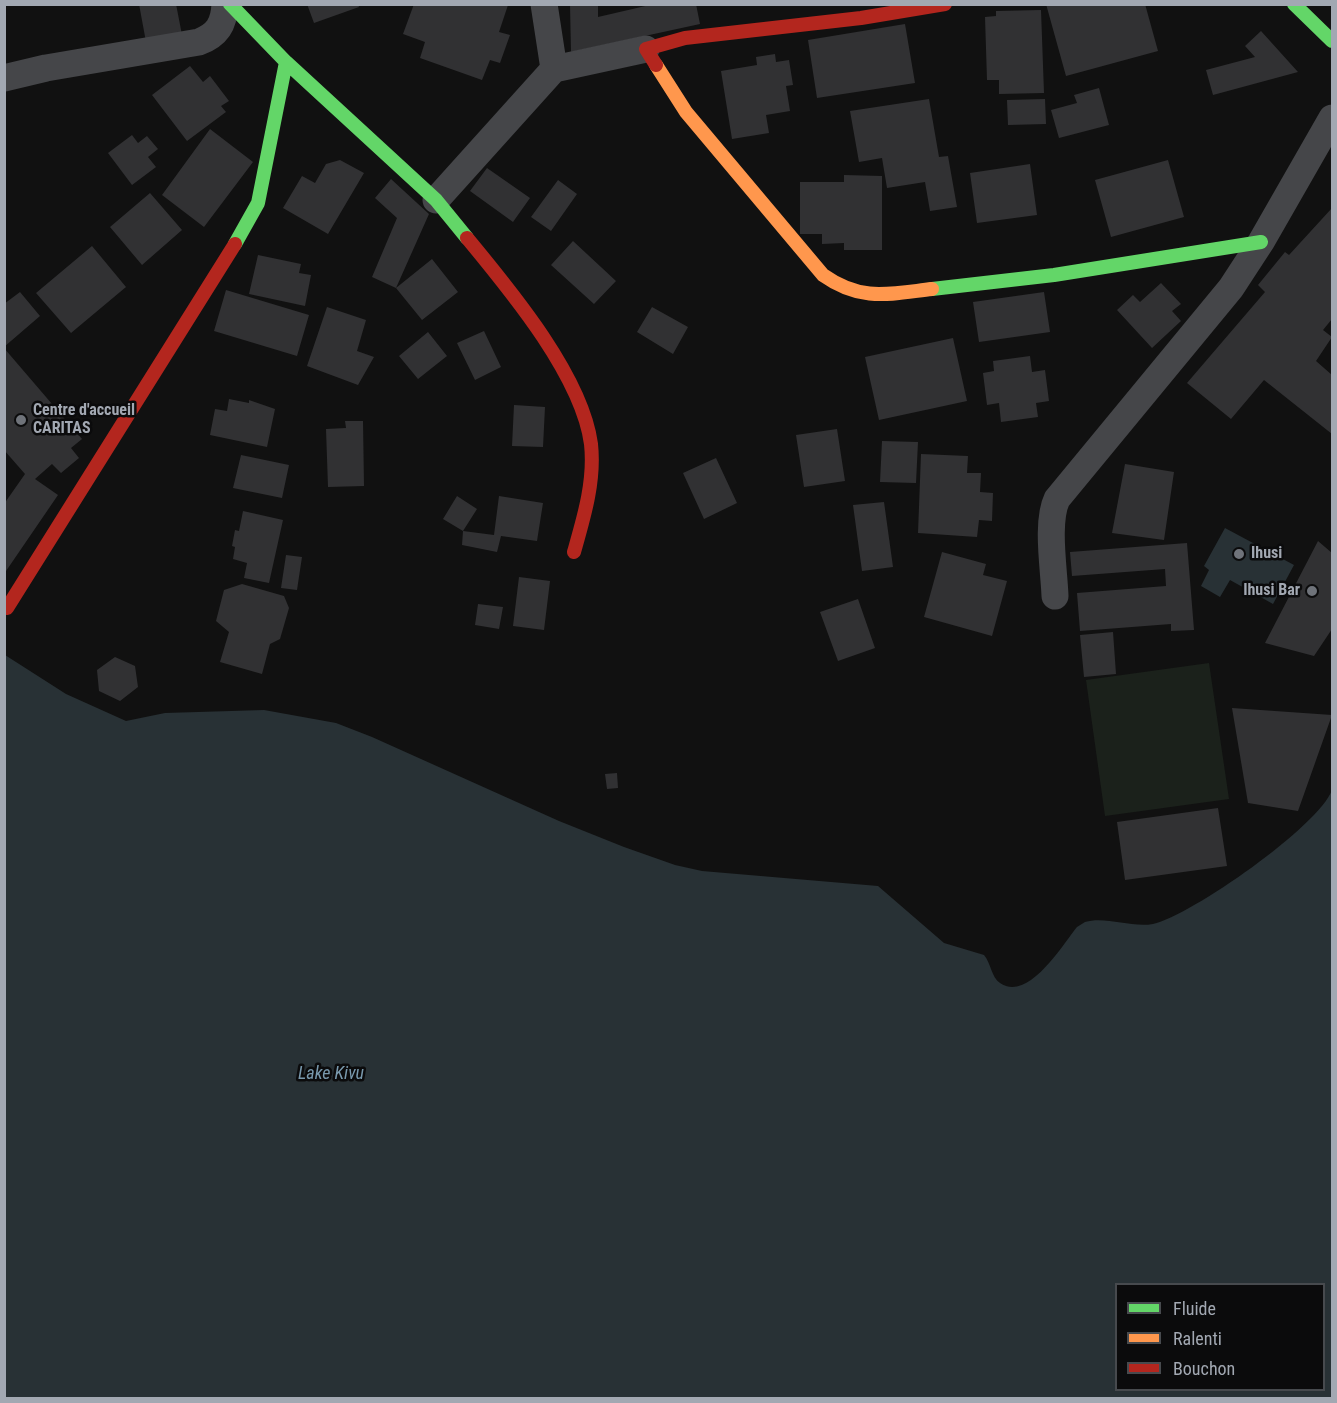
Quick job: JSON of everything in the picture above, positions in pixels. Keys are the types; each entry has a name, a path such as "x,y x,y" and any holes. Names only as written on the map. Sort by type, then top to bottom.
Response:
{"street":[{"path":"4,78 46,68 199,42 212,37 219,30 224,18 225,4"},
{"path":"230,4 286,62 436,200 492,268 555,355 584,414 591,445 588,501 574,552"},
{"path":"544,4 554,69"},
{"path":"436,200 554,69 685,38 861,18 945,4"},
{"path":"1294,4 1332,41"},
{"path":"646,49 686,112 823,275 838,286 856,294 874,296 1054,275 1261,242"},
{"path":"7,608 249,221 262,186 286,62"},
{"path":"1055,596 1052,521 1053,508 1057,499 1231,288 1261,242 1332,118"}],"shaded area":[{"path":"1209,663 1229,799 1105,816 1086,680"}],"water":[{"path":"1225,528 1294,565 1273,604 1230,580 1220,597 1201,586 1209,570 1204,566"},
{"name":"Lake Kivu","path":"5,655 66,694 126,721 165,713 264,710 336,723 559,821 675,865 702,871 878,886 944,943 984,955 997,980 1011,987 1022,985 1033,979 1044,969 1077,927 1085,922 1101,920 1136,925 1153,924 1196,904 1280,846 1322,806 1332,790 1332,1398 5,1398"}],"building":[{"path":"139,4 176,4 182,35 146,42"},
{"path":"307,4 358,4 359,7 314,23"},
{"path":"414,4 508,5 499,32 510,35 500,63 490,60 482,80 420,58 425,42 403,34"},
{"path":"570,4 598,4 598,17 654,4 696,4 700,24 571,52"},
{"path":"1046,4 1145,4 1158,51 1066,76"},
{"path":"1041,10 1044,93 999,94 999,80 987,80 985,17 996,16 996,11"},
{"path":"905,24 915,83 817,98 808,40"},
{"path":"1261,31 1298,72 1213,95 1206,70 1255,57 1245,46"},
{"path":"775,54 776,62 789,60 793,85 786,86 790,111 766,115 769,133 732,139 721,71 757,65 756,57"},
{"path":"190,66 203,82 210,76 229,101 221,106 226,112 187,141 152,95"},
{"path":"1099,88 1109,125 1059,138 1051,110 1077,103 1074,95"},
{"path":"929,99 939,157 948,156 957,207 930,211 925,182 887,188 882,158 859,162 850,111"},
{"path":"1045,99 1046,124 1008,125 1007,100"},
{"path":"210,129 253,162 204,227 162,195"},
{"path":"132,135 138,143 147,136 158,149 148,157 156,167 132,185 108,153"},
{"path":"340,160 364,173 328,234 283,208 302,176 315,183 326,164"},
{"path":"1168,160 1184,217 1111,237 1095,180"},
{"path":"1030,164 1037,215 977,223 970,173"},
{"path":"487,168 530,198 513,222 470,191"},
{"path":"844,175 882,176 882,250 844,250 844,243 822,244 822,234 800,234 800,182 844,182"},
{"path":"391,179 429,214 396,288 372,277 397,218 375,198"},
{"path":"558,180 577,194 551,231 531,217"},
{"path":"150,193 182,230 142,265 110,227"},
{"path":"1332,208 1332,319 1323,330 1332,337 1316,361 1332,375 1332,434 1264,380 1231,419 1187,383 1265,292 1258,285 1285,252 1289,255"},
{"path":"573,241 616,281 594,304 551,265"},
{"path":"92,246 126,287 71,333 36,293"},
{"path":"258,255 301,264 299,273 311,275 305,306 249,294"},
{"path":"432,259 458,292 422,320 396,288"},
{"path":"1161,283 1181,304 1172,311 1181,321 1152,348 1117,310 1133,295 1140,302"},
{"path":"226,290 309,315 297,356 214,331"},
{"path":"20,292 40,316 4,347 4,304"},
{"path":"1044,292 1050,332 979,342 973,302"},
{"path":"327,307 366,320 357,351 374,357 358,385 307,366"},
{"path":"652,307 688,327 673,354 637,332"},
{"path":"484,331 501,367 475,380 457,343"},
{"path":"428,332 447,356 418,379 399,356"},
{"path":"953,338 967,401 879,420 865,357"},
{"path":"4,348 82,439 71,448 79,458 61,473 52,464 35,479 58,495 4,574 4,504 25,474 4,450"},
{"path":"1030,356 1032,372 1045,370 1049,401 1036,403 1038,417 1001,422 999,403 987,405 983,373 994,371 993,361"},
{"path":"229,399 249,403 249,400 275,409 267,447 210,435 215,409 227,411"},
{"path":"514,405 545,407 543,447 512,446"},
{"path":"345,421 363,421 364,486 328,487 326,429 346,428"},
{"path":"837,429 845,481 804,487 796,435"},
{"path":"882,441 918,442 916,483 880,482"},
{"path":"921,454 968,456 967,473 981,473 980,492 993,493 992,521 979,520 977,537 918,533"},
{"path":"241,455 289,465 282,498 233,488"},
{"path":"716,458 737,503 704,519 683,473"},
{"path":"1125,464 1174,472 1164,540 1112,533"},
{"path":"457,496 477,509 463,531 443,519"},
{"path":"499,496 543,503 537,541 501,536 497,552 462,545 463,531 494,535"},
{"path":"884,502 893,567 862,571 853,505"},
{"path":"243,511 283,520 269,583 244,578 247,563 233,559 235,547 232,546 235,530 239,531"},
{"name":"Ihusi Bar","path":"1318,541 1332,553 1332,629 1314,656 1265,643"},
{"path":"1187,543 1194,630 1171,631 1171,624 1080,631 1077,593 1166,586 1165,569 1072,576 1070,552"},
{"path":"942,552 986,564 983,575 1007,581 992,636 924,617"},
{"path":"286,555 302,557 297,590 281,588"},
{"path":"519,577 550,581 544,630 513,626"},
{"path":"242,584 284,596 289,608 280,639 270,644 262,674 220,662 229,632 216,621 224,590"},
{"path":"858,599 875,648 838,661 820,612"},
{"path":"478,604 503,607 499,629 475,625"},
{"path":"1113,632 1116,674 1084,677 1080,635"},
{"path":"115,657 135,666 138,687 120,701 99,691 97,670"},
{"path":"1232,708 1332,715 1298,811 1248,803"},
{"path":"617,773 618,788 607,789 605,774"},
{"path":"1218,808 1227,866 1125,880 1117,822"}],"traffic: fast":[{"path":"230,4 286,62 258,203 235,244"},
{"path":"1294,4 1332,41"},
{"path":"286,62 436,200 467,238"},
{"path":"932,289 1054,275 1261,242"}],"traffic: slow":[{"path":"656,65 686,112 823,275 837,284 863,293 889,294 932,289"}],"traffic: jam":[{"path":"656,65 646,49 685,38 861,18 945,4"},
{"path":"467,238 542,335 574,390 585,418 591,444 591,472 588,499 574,552"},
{"path":"7,608 235,244"}],"place":[{"name":"Centre d'accueil CARITAS","path":"21,420"},
{"name":"Ihusi","path":"1239,554"},
{"name":"Ihusi Bar","path":"1312,591"}]}
